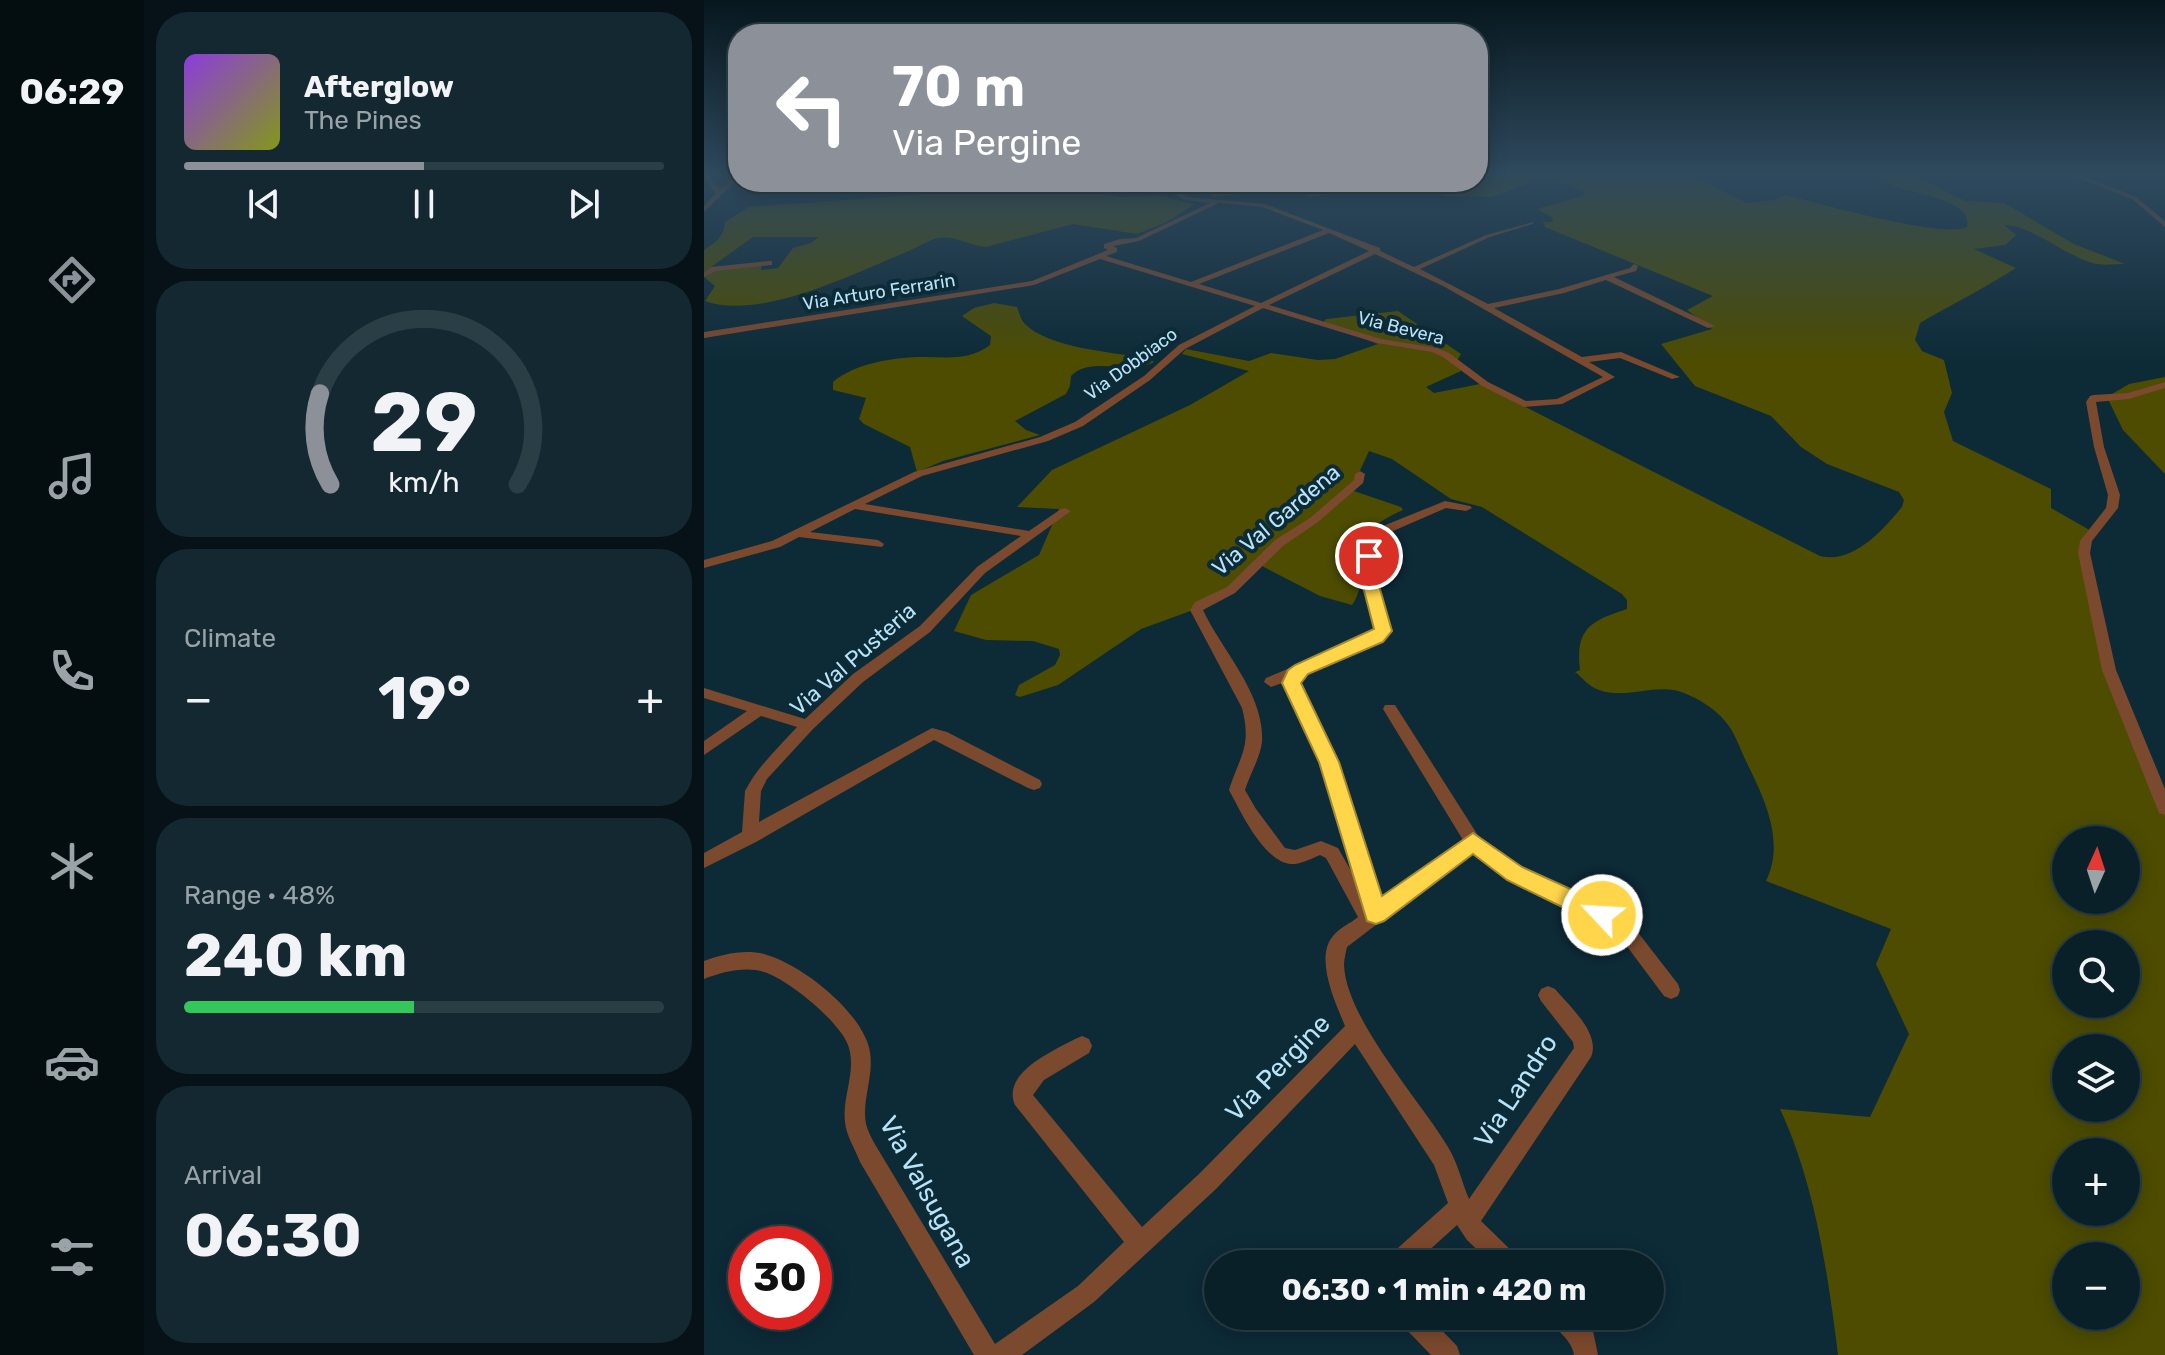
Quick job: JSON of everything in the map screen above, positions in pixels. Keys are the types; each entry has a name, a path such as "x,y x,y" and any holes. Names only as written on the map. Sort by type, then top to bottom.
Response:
{"street":[{"name":"Via Arturo Ferrarin","path":"704,335 1034,283 1114,250 1107,246 1147,235"},
{"path":"1191,284 1316,235"},
{"path":"1342,235 1415,269 1580,360 1621,355 1675,377"},
{"path":"1415,269 1491,235"},
{"name":"Via Dobbiaco","path":"704,564 776,544 918,474 1044,439 1079,424 1147,378 1182,347 1377,250"},
{"name":"Via Bevera","path":"1102,257 1380,341 1434,350 1446,355 1485,384 1524,404 1559,402 1610,377 1580,360"},
{"path":"704,275 714,269 769,263"},
{"path":"1487,307 1607,277 1633,269 1634,266"},
{"path":"1607,277 1711,326"},
{"path":"2165,385 2129,396 2093,398 2091,402 2099,447 2114,495 2112,508 2086,541 2084,553 2109,670 2165,808"},
{"name":"Via Val Gardena","path":"1360,474 1359,481 1330,507 1279,543 1231,590 1196,610 1227,662 1254,725 1254,744 1237,790 1250,814 1280,854 1295,857 1321,848 1332,853 1372,916"},
{"path":"1271,682 1377,637 1383,631 1368,575 1371,537 1396,523 1445,504 1466,508"},
{"path":"855,506 1029,534"},
{"name":"Via Val Pusteria","path":"750,837 753,791 762,775 808,725 858,678 907,645 981,570 1065,511"},
{"name":"Via Dobbiaco","path":"798,534 878,544"},
{"path":"1301,669 1294,675 1292,683 1329,762 1372,916"},
{"path":"704,693 808,725"},
{"path":"1390,709 1473,842 1514,873 1620,923 1671,990"},
{"path":"704,749 758,711"},
{"path":"704,861 932,734 942,736 1034,784"},
{"name":"Via Pergine","path":"1001,1355 1086,1294 1208,1181 1355,1030 1332,956 1339,942 1473,842"},
{"name":"Via Valsugana","path":"704,970 731,962 750,961 778,968 849,1025 859,1046 861,1065 855,1122 868,1154 988,1355"},
{"name":"Via Landro","path":"1464,1214 1584,1050 1582,1038 1548,995"},
{"path":"1355,1030 1443,1159 1464,1214 1496,1250"},
{"path":"1082,1046 1031,1076 1023,1087 1022,1098 1137,1239 1132,1251"},
{"path":"1416,1250 1464,1214"},
{"path":"1424,1330 1448,1355"},
{"path":"1574,1330 1584,1340 1586,1355"}],"shaded area":[{"path":"721,235 1031,235 986,247 938,238 806,292 752,305 727,306 705,301 715,286 704,277 717,270 762,265 761,270 778,268 793,248 811,243 819,237 753,237 704,272 704,250"},
{"path":"1565,235 2016,235 2005,245 1974,249 2016,268 1920,323 1915,340 1922,351 1944,360 1952,393 1944,412 1953,441 2051,489 2051,508 2093,532 2085,541 2120,695 2165,808 2165,1355 1838,1355 1811,1198 1780,1109 1870,1117 1909,1034 1876,964 1891,929 1766,881 1774,850 1770,818 1728,725 1711,708 1684,693 1663,689 1610,693 1595,689 1586,682 1575,672 1580,670 1583,635 1595,622 1627,609 1627,600 1482,507 1451,499 1392,459 1369,451 1351,490 1403,510 1370,532 1364,543 1359,592 1352,605 1320,596 1258,564 1196,609 1141,629 1058,685 1020,697 1015,695 1019,685 1055,665 1060,655 1059,649 1033,641 986,640 954,631 971,595 1039,555 1059,509 1017,507 1052,470 1190,405 1249,371 1182,354 1186,349 1249,361 1271,353 1318,360 1335,359 1378,344 1323,323 1326,319 1398,311 1461,354 1457,361 1461,371 1426,387 1434,393 1480,384 1820,556 1844,555 1866,544 1902,507 1904,500 1899,492 1827,464 1801,447 1771,416 1695,386 1661,344 1712,329 1687,310 1713,296"},
{"path":"2038,235 2059,235 2125,264 2092,263"},
{"path":"994,303 1017,307 1025,324 1049,339 1083,348 1148,358 1154,362 1144,366 1100,366 1079,370 1071,376 1066,394 1015,421 1026,430 1040,435 943,461 917,472 910,447 859,419 866,398 833,390 833,382 852,370 876,362 974,354 990,345 991,336 962,316 974,308"},
{"path":"2165,377 2165,474 2123,430 2107,397 2129,384"}],"route":[{"path":"1369,556 1372,597 1383,623 1383,631 1377,637 1301,669 1294,675 1292,683 1329,762 1376,913 1473,842 1514,873 1602,915"}]}
